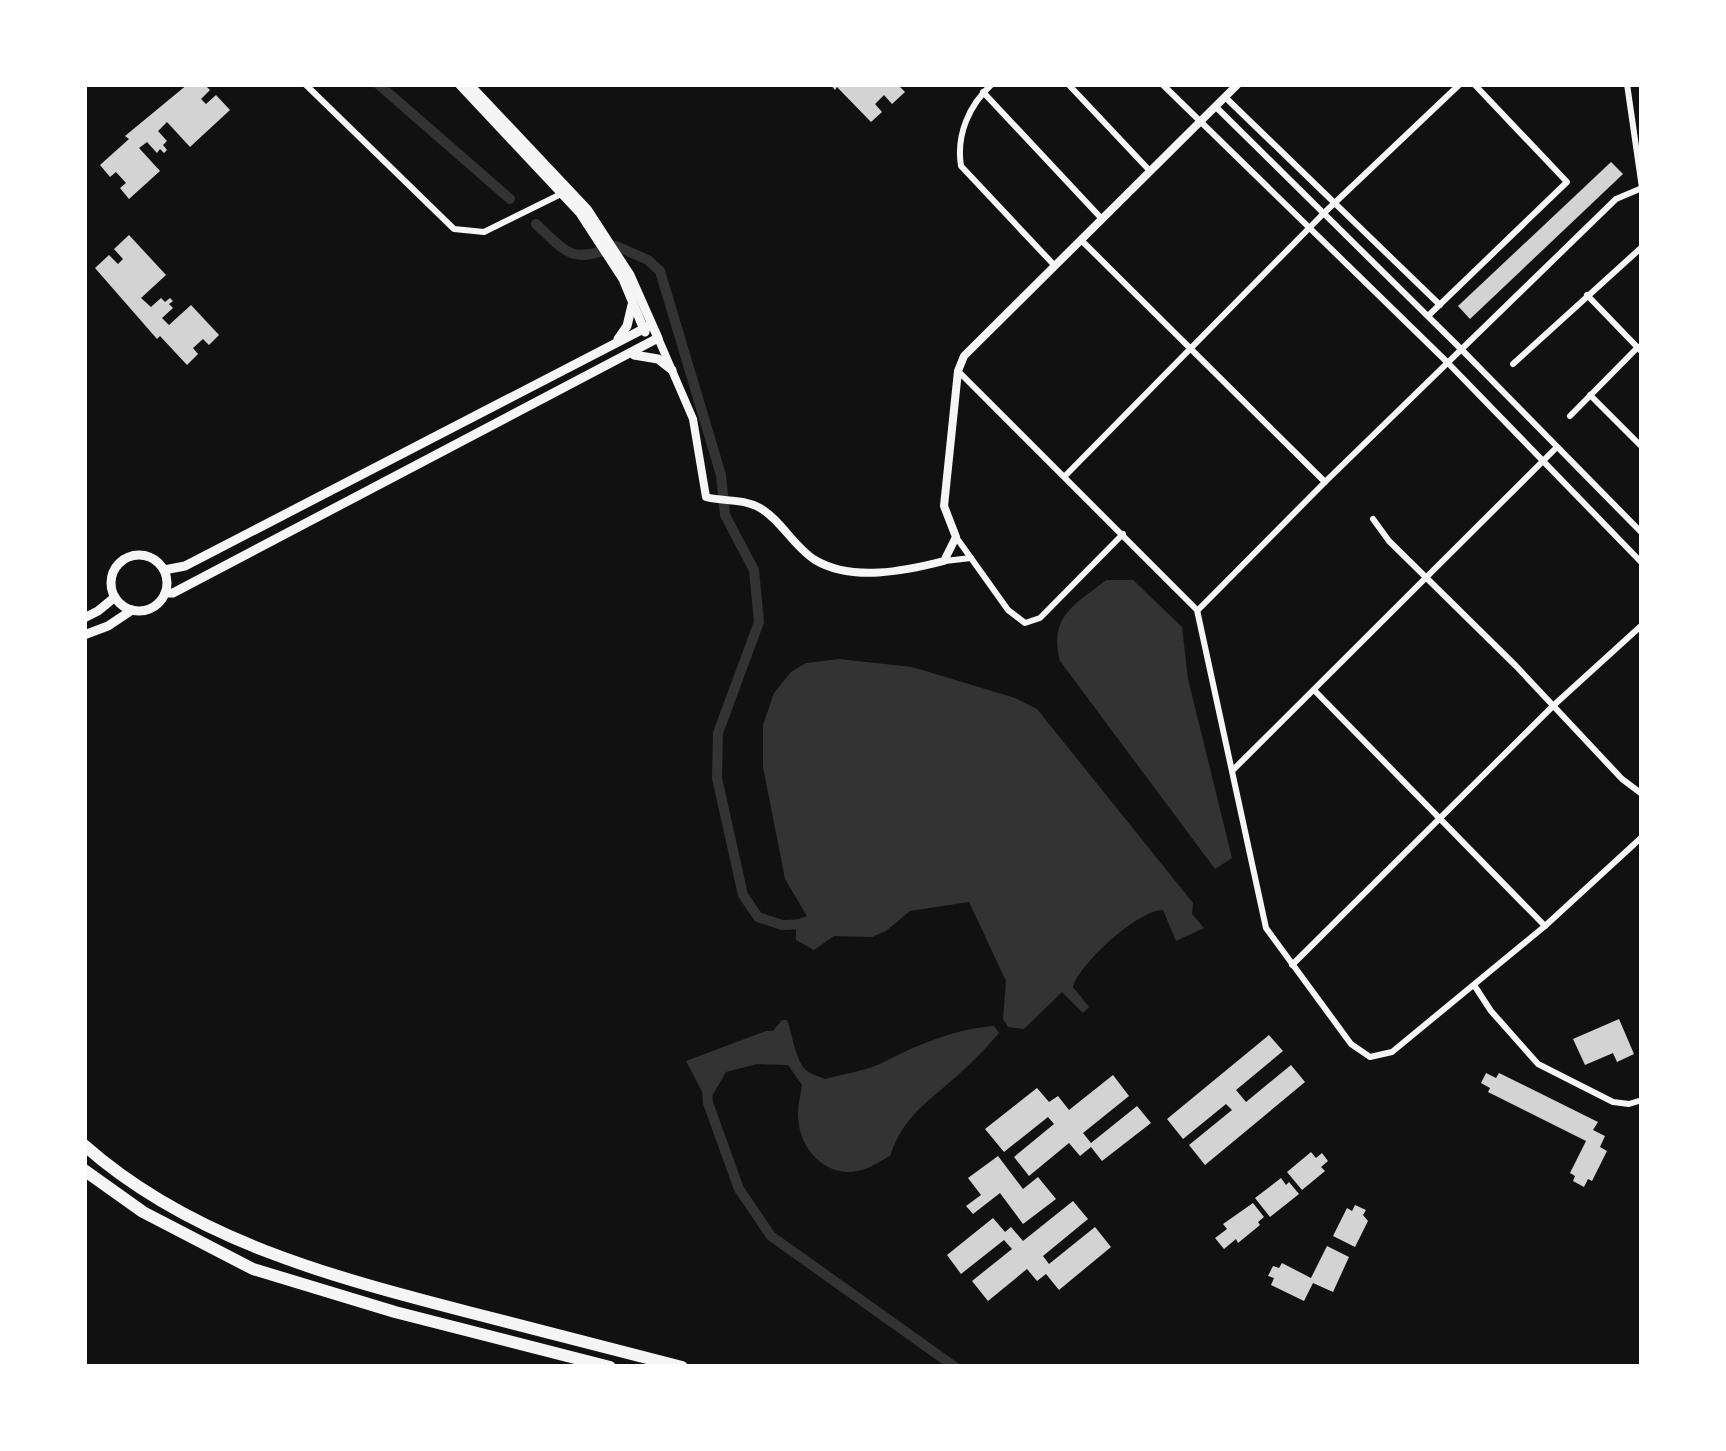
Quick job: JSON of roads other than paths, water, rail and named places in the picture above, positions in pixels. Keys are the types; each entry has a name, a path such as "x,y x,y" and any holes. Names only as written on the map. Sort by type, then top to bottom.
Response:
{"highway":[{"path":"84,1145 154,1199 257,1250 400,1294 682,1367"},
{"path":"84,1169 143,1212 253,1269 395,1312 610,1367"}],"main road":[{"path":"459,84 567,191"},
{"path":"166,592 173,593 656,342 604,242 567,191 469,84"},
{"path":"612,255 629,275 647,327"},
{"path":"615,344 627,326 632,303"},
{"path":"164,570 185,566 647,327"},
{"path":"625,356 658,359 672,370"},
{"path":"84,635 132,610 156,606 166,592 166,577 150,557 126,558 112,573 115,597 132,610"},
{"path":"84,618 115,597"}],"street":[{"path":"305,84 454,229 484,232 567,191"},
{"path":"992,84 969,113 959,155 961,166 1055,266"},
{"path":"1068,84 1150,171"},
{"path":"1162,84 1448,362 1642,563"},
{"path":"1123,534 1040,618 1025,623 1008,610 956,537 944,506 958,371 964,356 1238,84"},
{"path":"1065,476 1334,202 1460,84"},
{"path":"1428,316 1567,182 1474,84"},
{"path":"1197,610 1616,199 1642,188 1627,84"},
{"path":"983,92 1102,219"},
{"path":"1225,97 1440,305"},
{"path":"1215,106 1642,533"},
{"path":"1081,240 1325,482"},
{"path":"1513,364 1642,247"},
{"path":"1570,416 1640,350 1587,296"},
{"path":"656,342 693,419 708,499 733,499 761,508 816,560 858,573 902,572 971,558"},
{"path":"958,371 1197,610 1263,920 1351,1044 1370,1057 1392,1052 1474,986 1642,837"},
{"path":"1591,395 1642,447"},
{"path":"1233,770 1557,447"},
{"path":"1373,519 1388,541 1642,794"},
{"path":"944,561 956,537"},
{"path":"1295,969 1554,705 1642,625"},
{"path":"1314,690 1545,926"},
{"path":"1281,950 1306,953"},
{"path":"1474,986 1538,1064 1613,1102 1642,1100"}],"waterway":[{"path":"378,84 510,199"},
{"path":"536,224 571,253 589,254 616,246 648,260 660,271 721,475 725,515 754,570 759,622 718,733 717,778 743,895 758,917 782,925 808,924"},
{"path":"707,1091 739,1189 771,1236 955,1367"}]}
